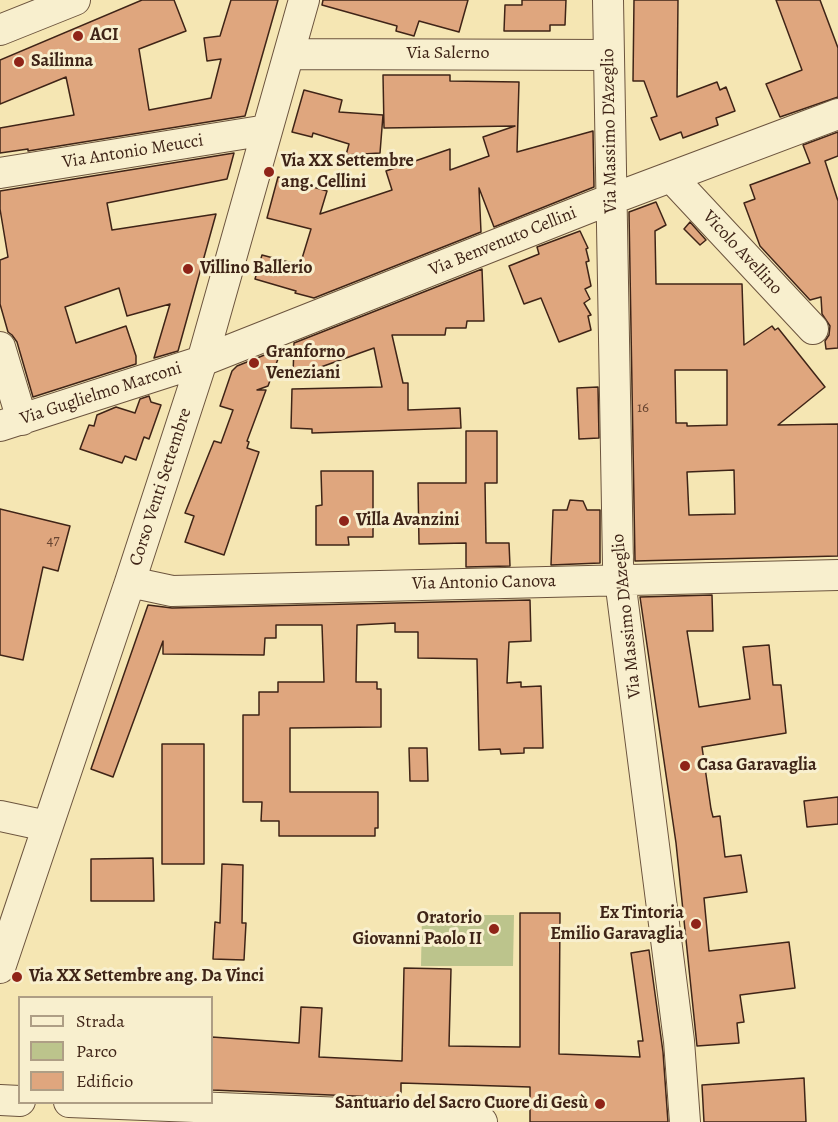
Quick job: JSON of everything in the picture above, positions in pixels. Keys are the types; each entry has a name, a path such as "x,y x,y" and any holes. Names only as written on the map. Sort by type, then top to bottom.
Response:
{"street":[{"path":"0,30 75,0"},
{"name":"Corso Venti Settembre","path":"0,968 202,361 304,0"},
{"name":"Via Massimo D'Azeglio","path":"608,0 620,579 679,1041 685,1122"},
{"name":"Via Salerno","path":"289,54 608,55"},
{"name":"Via Benvenuto Cellini","path":"202,361 612,199 838,114"},
{"name":"Via Antonio Meucci","path":"0,172 267,130"},
{"name":"Vicolo Avellino","path":"672,178 813,329"},
{"path":"0,347 11,423"},
{"name":"Via Guglielmo Marconi","path":"11,423 202,361"},
{"name":"Via Antonio Canova","path":"130,582 172,591 838,575"},
{"path":"0,816 47,826"},
{"path":"0,1100 18,1101"},
{"path":"118,1104 470,1118 482,1122"}],"green space":[{"path":"422,915 514,915 513,966 421,966"}],"building":[{"path":"142,0 174,0 186,31 139,49 149,110 211,98 221,59 207,61 204,38 220,36 231,0 278,0 245,116 28,151 28,149 0,153 0,128 74,115 66,77 0,104 0,60"},
{"path":"323,0 468,0 459,32 419,21 414,36 396,31 397,26 322,5"},
{"path":"522,0 566,0 565,25 550,25 550,31 504,31 505,5 522,5"},
{"path":"634,0 678,0 677,97 717,82 720,90 726,87 735,111 716,118 718,125 683,138 681,132 660,140 651,118 657,116 644,81 633,81"},
{"path":"776,0 820,0 838,48 838,97 780,117 766,84 802,70"},
{"path":"383,75 450,75 450,81 519,82 517,152 593,131 594,187 494,227 479,188 481,232 314,298 255,279 262,255 300,265 311,229 267,218 278,177 327,191 320,214 392,190 386,171 450,149 450,170 489,156 483,137 515,126 384,128"},
{"path":"304,90 342,100 339,112 383,115 380,153 346,155 349,144 313,133 312,137 292,132"},
{"path":"838,132 838,156 825,161 838,201 838,348 826,349 825,341 829,335 830,326 822,314 821,297 810,300 760,246 744,203 755,199 750,185 810,163 803,145"},
{"path":"234,153 227,179 107,203 112,230 216,214 178,351 154,358 170,304 127,316 119,288 65,307 76,343 126,326 136,356 136,364 33,397 17,342 8,332 0,304 0,260 8,257 0,209 0,191"},
{"path":"656,202 666,225 655,231 656,284 742,284 744,345 772,326 775,330 778,328 825,387 778,425 838,424 838,556 635,561 629,212","holes":["675,370 727,370 727,425 687,426 687,423 676,423","734,470 735,514 689,515 687,472"]},
{"path":"690,222 706,240 700,245 684,229"},
{"path":"580,231 588,248 586,249 589,261 586,262 591,286 585,289 590,299 584,303 591,315 588,316 591,330 559,342 541,298 524,304 509,266 539,254 537,247"},
{"path":"482,269 484,321 467,321 466,328 446,328 445,335 392,335 403,383 408,383 408,410 460,408 461,428 312,433 312,429 291,428 292,389 382,387 374,348 293,377 294,343"},
{"path":"282,348 268,386 257,390 266,390 247,441 249,442 247,448 259,452 224,555 185,542 194,516 185,513 214,441 221,443 233,410 220,406 232,371 237,366"},
{"path":"598,387 599,438 579,439 577,388"},
{"path":"149,396 151,402 161,405 149,439 144,437 136,460 125,456 122,463 80,449 89,425 94,426 97,415 116,407 135,413 140,399"},
{"path":"466,431 497,431 497,483 485,483 486,543 509,543 510,566 466,567 466,543 419,544 418,483 466,483"},
{"name":"Villa Avanzini","path":"321,471 373,471 373,537 348,537 349,545 316,545 316,506 322,505"},
{"path":"570,500 583,501 587,510 600,510 600,563 551,565 553,510 567,510"},
{"path":"0,509 70,526 58,571 43,567 23,660 0,655"},
{"path":"712,595 713,631 687,631 699,707 750,699 743,647 769,645 773,685 781,685 786,733 702,747 711,809 713,817 720,816 725,857 741,855 747,892 704,898 709,951 789,942 795,988 740,995 744,1022 737,1023 739,1043 697,1046 676,843 640,597"},
{"path":"530,600 531,641 509,642 507,683 521,682 521,687 541,686 543,748 524,748 524,753 501,754 500,749 479,750 477,659 418,658 418,632 395,632 395,623 357,625 356,682 377,682 377,689 381,689 381,727 290,728 290,792 378,792 378,828 375,828 375,836 279,836 279,821 261,821 262,802 243,802 243,715 259,715 259,692 278,692 278,682 324,682 322,625 276,625 276,638 265,638 264,655 163,654 163,641 113,777 91,769 148,605 172,608"},
{"path":"162,744 204,744 204,864 162,864"},
{"path":"409,748 427,748 428,781 410,781"},
{"path":"838,797 838,824 807,827 804,801"},
{"path":"153,858 154,901 91,901 91,859"},
{"path":"222,864 243,865 242,923 246,923 244,960 213,959 215,922 220,923"},
{"path":"520,913 560,913 559,1054 640,1057 638,1041 643,1041 631,953 649,950 663,1052 668,1122 530,1122 530,1087 401,1083 401,1098 213,1090 213,1037 299,1043 301,1007 322,1008 319,1057 402,1061 404,968 451,969 449,1046 520,1047"},
{"path":"804,1078 806,1122 704,1122 702,1085"}],"place":[{"name":"ACI","path":"78,36"},
{"name":"Sailinna","path":"19,62"},
{"name":"Via XX Settembre ang. Cellini","path":"269,172"},
{"name":"Villino Ballerio","path":"188,269"},
{"name":"Granforno Veneziani","path":"254,363"},
{"name":"Villa Avanzini","path":"344,521"},
{"name":"Casa Garavaglia","path":"685,766"},
{"name":"Ex Tintoria Emilio Garavaglia","path":"696,924"},
{"name":"Oratorio Giovanni Paolo II","path":"494,929"},
{"name":"Via XX Settembre ang. Da Vinci","path":"17,977"},
{"name":"Santuario del Sacro Cuore di Gesù","path":"600,1104"}]}
